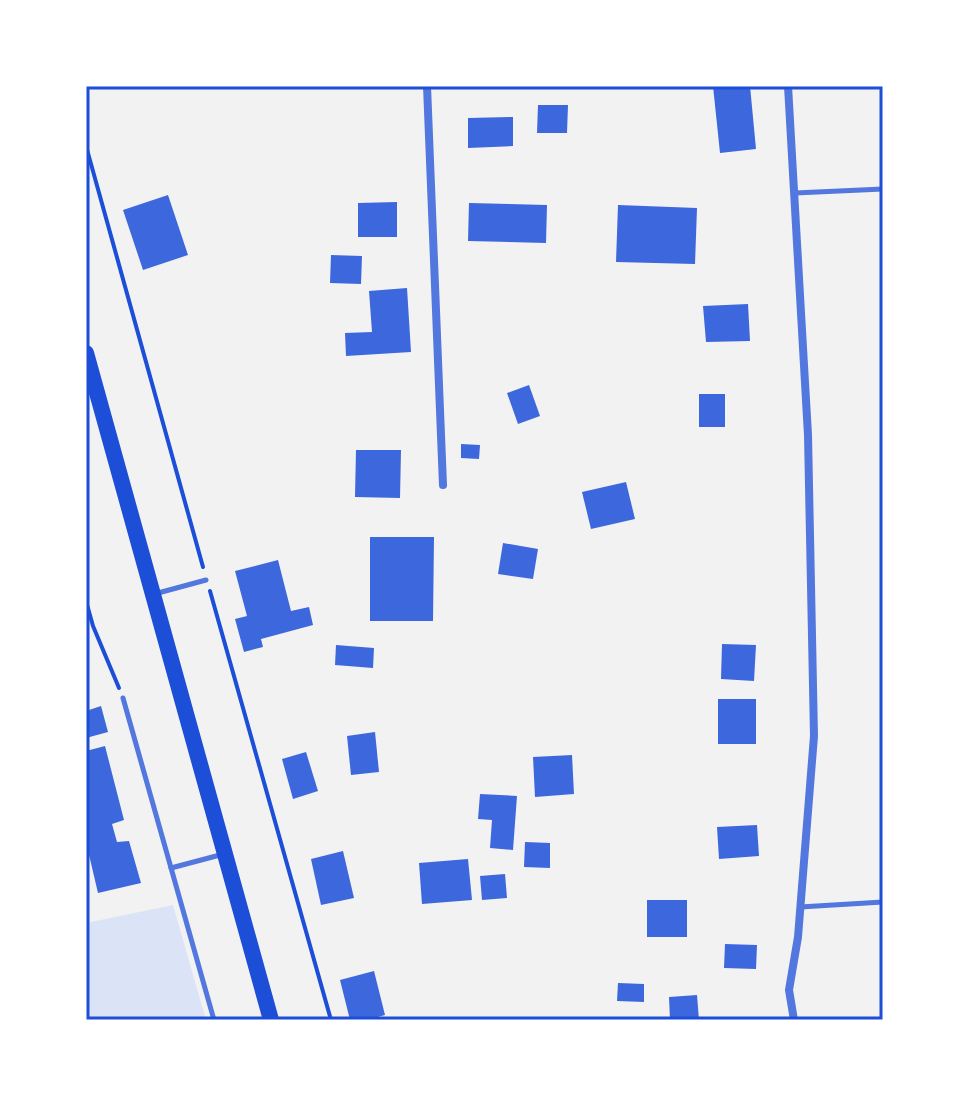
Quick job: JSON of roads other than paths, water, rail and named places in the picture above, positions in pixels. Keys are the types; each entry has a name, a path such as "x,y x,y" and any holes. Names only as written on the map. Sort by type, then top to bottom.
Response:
{"main road":[{"path":"86,355 271,1020"}],"street":[{"path":"427,86 443,485"},
{"path":"788,86 808,435 814,736 798,937 789,990 794,1020"}],"lane":[{"path":"794,193 883,189"},
{"path":"153,595 206,580"},
{"path":"123,698 214,1020"},
{"path":"171,868 224,853"},
{"path":"800,907 883,902"}]}
